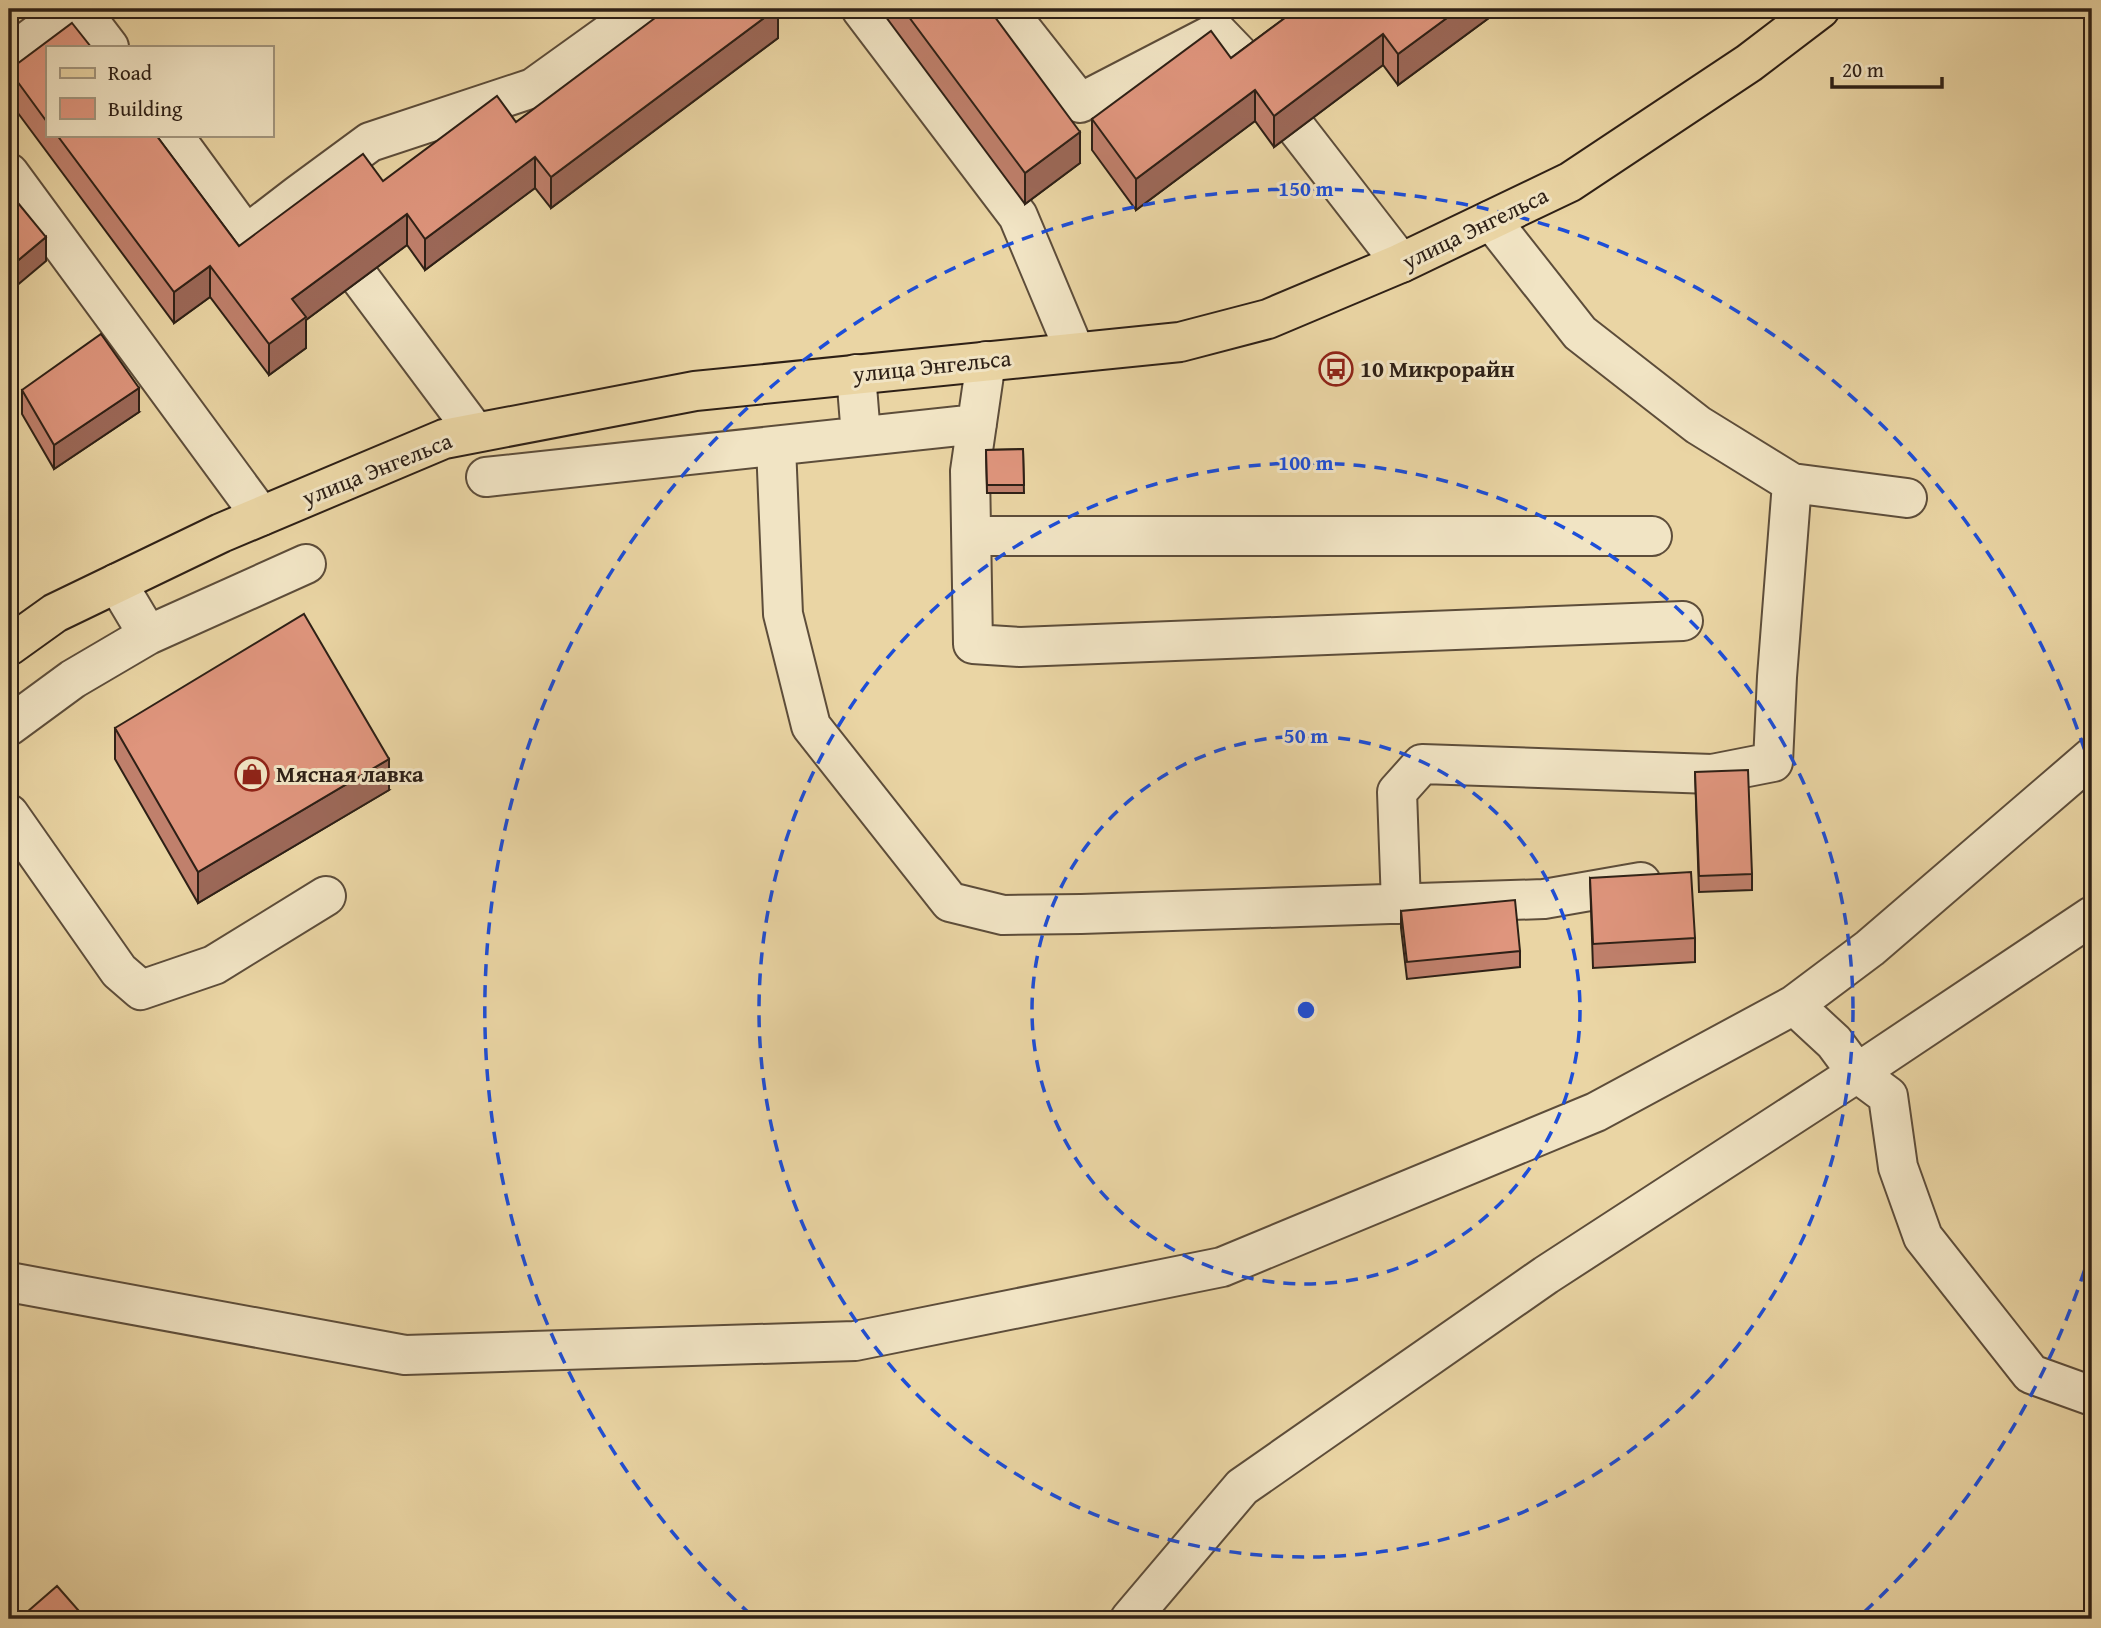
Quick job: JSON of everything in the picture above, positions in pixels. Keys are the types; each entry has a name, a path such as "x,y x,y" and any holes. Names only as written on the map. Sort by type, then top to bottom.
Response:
{"main road":[{"name":"улица Энгельса","path":"9,646 55,613 117,583 261,516 444,439 695,391 1180,342 1268,320 1401,263 1570,182 1749,63 1820,9"}],"lane":[{"path":"174,136 246,234 370,142 533,88 643,9"},
{"path":"861,9 1018,216 1075,352"},
{"path":"1006,9 1080,103 1217,32 1258,48 1401,263"},
{"path":"9,55 78,19"},
{"path":"9,173 261,516"},
{"path":"298,195 475,432"},
{"path":"1492,220 1580,333 1698,425 1793,483 1907,498"},
{"path":"986,360 970,471 973,644 1020,647 1683,621"},
{"path":"856,374 861,436"},
{"path":"486,477 977,424"},
{"path":"776,446 783,614 811,726 950,902 1003,915 1544,899 1674,876"},
{"path":"1401,904 1397,792 1422,764 1712,774 1773,762 1793,483"},
{"path":"972,536 1652,536"},
{"path":"9,726 73,679 148,635 306,564"},
{"path":"117,583 148,635"},
{"path":"9,1283 405,1354 855,1341 1223,1267 1596,1112 1794,1005 1870,948 2092,757"},
{"path":"9,814 118,971 141,990 214,965 326,896"},
{"path":"1130,1619 1242,1487 1546,1275 2092,916"},
{"path":"1794,1005 1835,1042 1857,1073 1888,1096 1898,1167 1923,1237 2031,1374 2092,1395"}],"building":[{"path":"667,9 776,9 551,177 535,157 425,239 407,214 292,299 306,317 269,344 210,266 174,292 58,136 157,136 239,246 363,154 383,181 497,96 516,122"},
{"path":"903,9 989,9 1080,132 1025,173"},
{"path":"1297,9 1459,9 1398,54 1383,34 1274,116 1255,90 1136,179 1092,119 1211,31 1231,58"},
{"path":"72,23 90,46 46,46 46,121 9,70"},
{"path":"9,192 46,237 9,268"},
{"path":"101,334 139,388 54,445 22,390"},
{"path":"1023,449 1024,485 987,485 986,450"},
{"name":"Мясная лавка","path":"304,614 389,759 198,872 115,728"},
{"path":"1748,770 1752,874 1699,876 1695,772"},
{"path":"1691,872 1695,938 1593,944 1590,878"},
{"path":"1515,900 1520,951 1407,962 1401,911"},
{"path":"57,1586 86,1619 19,1619"}],"place":[{"name":"10 Микрорайн","path":"1336,369"},
{"name":"Мясная лавка","path":"252,774"}]}
